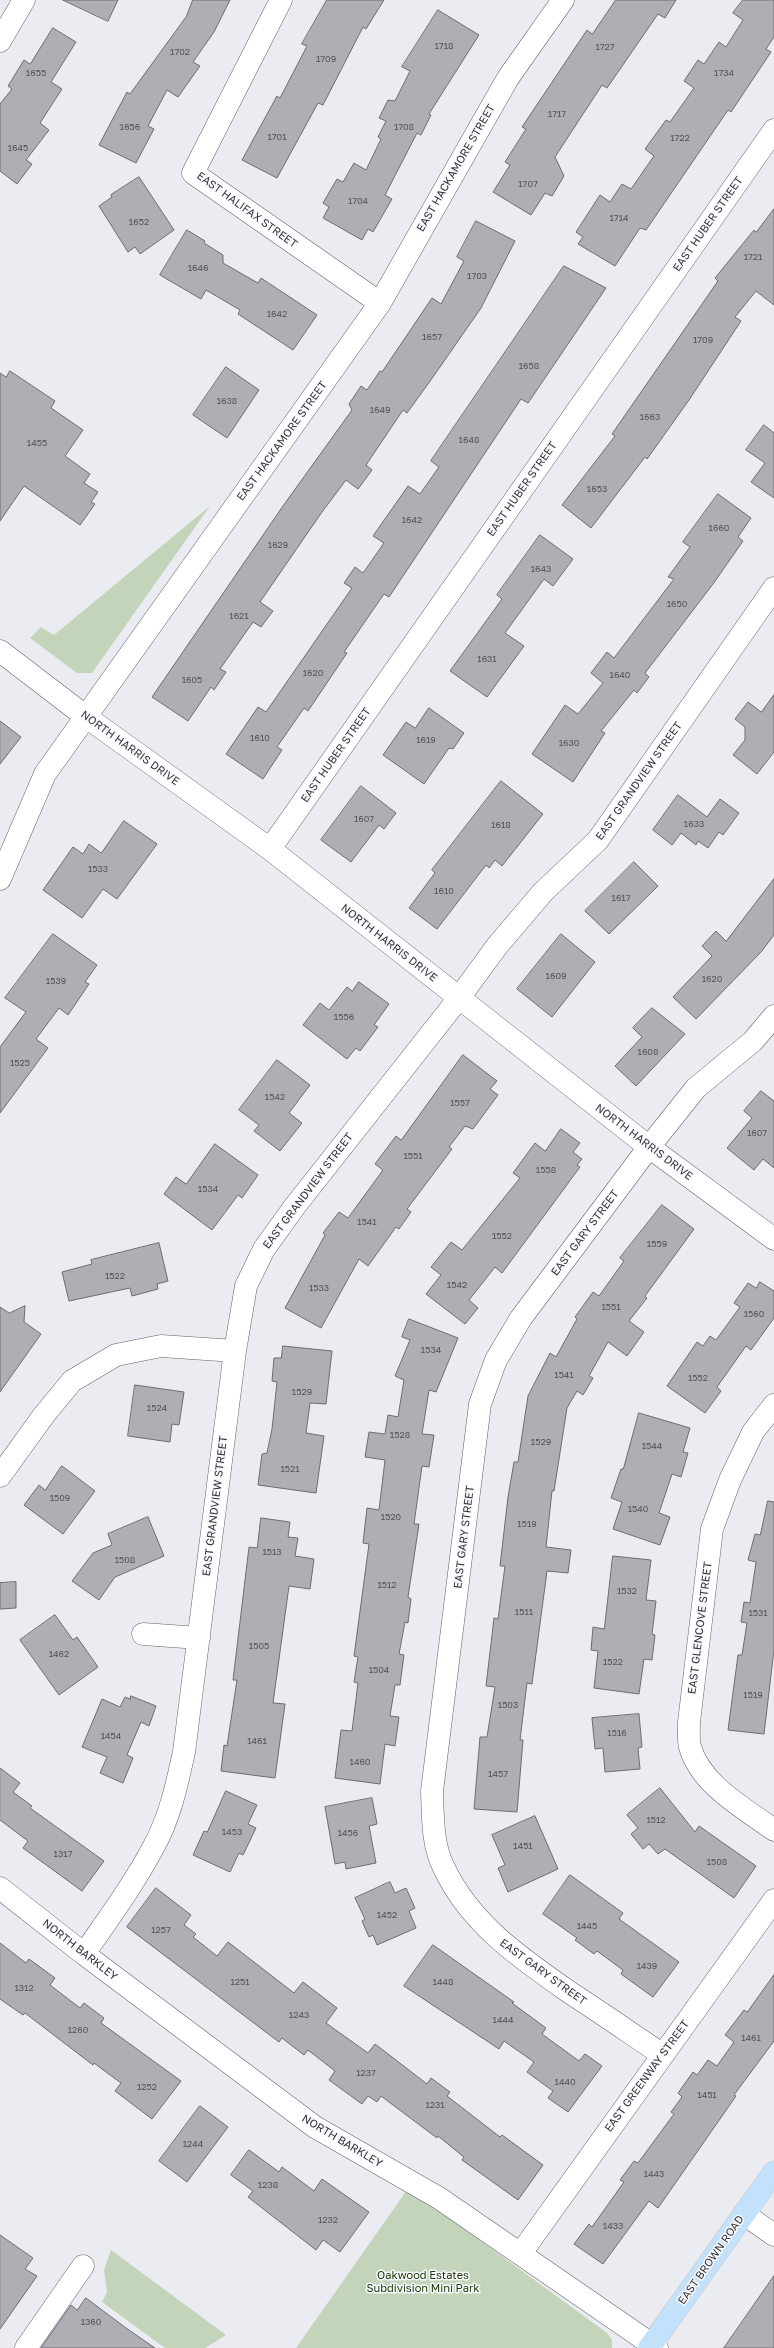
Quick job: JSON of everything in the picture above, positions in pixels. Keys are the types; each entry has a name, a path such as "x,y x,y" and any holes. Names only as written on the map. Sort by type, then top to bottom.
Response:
{"main road":[{"name":"EAST BROWN ROAD","path":"653,2347 774,2172"}],"street":[{"path":"0,41 24,0"},
{"name":"EAST HALIFAX STREET","path":"281,0 193,173 380,303"},
{"name":"EAST HACKAMORE STREET","path":"0,879 45,774 380,303 508,78 563,0"},
{"name":"EAST HUBER STREET","path":"270,849 774,130"},
{"name":"EAST GRANDVIEW STREET","path":"84,1954 132,1884 155,1845 172,1801 184,1752 235,1350 246,1286 264,1249 295,1206 459,998 497,946 543,892 598,840 774,588"},
{"name":"NORTH HARRIS DRIVE","path":"0,651 85,716 270,849 649,1147 774,1239"},
{"name":"EAST GARY STREET","path":"663,2055 522,1959 486,1929 463,1900 443,1867 434,1834 432,1791 480,1404 496,1360 521,1318 649,1147 696,1088 753,1041 774,1016"},
{"path":"0,1476 44,1415 72,1381 116,1355 161,1346 235,1350"},
{"name":"EAST GLENCOVE STREET","path":"774,1405 753,1432 733,1473 712,1529 689,1722 690,1746 700,1768 717,1788 774,1830"},
{"path":"143,1634 199,1638"},
{"name":"NORTH BARKLEY","path":"0,1888 84,1954 315,2127 439,2198 521,2252 653,2347"},
{"name":"EAST GREENWAY STREET","path":"521,2252 774,1900"},
{"path":"744,2214 774,2235"},
{"path":"26,2348 83,2266"}],"green space":[{"path":"210,506 92,673 77,673 30,638 41,627 54,635"},
{"name":"Oakwood Estates Subdivision Mini Park","path":"407,2190 448,2217 607,2333 612,2340 612,2348 296,2348"},
{"path":"111,2250 226,2335 205,2348 165,2348 102,2302 107,2292 104,2270"}],"building":[{"path":"63,0 118,0 108,21"},
{"path":"193,0 230,0 214,32 193,62 200,66 178,97 167,90 148,126 154,129 136,163 99,145 127,92 130,94 186,17"},
{"path":"327,0 384,0 366,29 363,27 323,105 318,103 277,178 242,160 277,96 280,98 307,46 302,44"},
{"path":"616,0 676,0 665,18 658,14 607,88 602,85 555,157 564,176 552,196 545,193 531,215 493,192 510,165 505,162 526,129 522,127 587,30 592,34"},
{"path":"743,0 774,0 774,37 766,49 771,52 731,112 728,110 646,230 640,228 615,266 578,244 583,237 576,232 600,195 610,202 622,184 631,189 654,156 645,149 666,120 670,122 694,88 684,81 698,60 704,64 719,42 726,47 743,20 733,13"},
{"path":"438,10 479,35 429,114 431,115 421,135 417,133 385,195 392,199 373,232 368,229 362,240 323,218 329,207 323,203 337,179 343,182 354,163 366,170 381,139 378,137 386,121 379,118 388,100 395,101 410,71 402,67"},
{"path":"53,28 76,42 51,82 62,89 40,123 49,130 26,160 32,164 17,184 0,171 0,104 12,89 8,86 24,60 30,64"},
{"path":"139,177 174,230 140,254 135,247 128,252 99,206 112,197 111,195"},
{"path":"774,209 774,305 756,291 735,317 741,321 689,400 647,459 645,457 591,528 562,505 615,436 612,434 718,281 715,278 754,230 756,232"},
{"path":"476,221 515,241 481,308 407,413 403,410 366,465 372,470 358,489 346,480 322,512 260,602 273,611 261,627 253,622 220,669 226,672 214,690 211,687 188,721 152,697 283,506 352,410 349,404 361,386 367,390 380,371 382,372 432,298 441,304 464,261 457,257"},
{"path":"187,230 205,241 204,243 223,255 223,263 258,283 261,278 317,315 293,350 238,314 240,310 206,290 201,299 160,275"},
{"path":"564,266 606,288 528,403 521,399 389,597 384,594 344,652 347,653 308,711 304,708 277,747 282,750 263,779 226,754 258,707 266,712 352,588 344,583 355,567 363,573 384,543 373,536 408,486 420,494 439,467 431,461"},
{"path":"226,367 259,390 227,438 193,415"},
{"path":"10,371 55,401 51,408 83,430 65,456 90,474 84,483 98,492 91,502 95,504 80,525 24,486 0,521 0,373 6,377"},
{"path":"764,425 774,433 774,498 751,482 765,463 746,450"},
{"path":"718,494 751,518 738,537 743,541 713,584 645,673 649,677 637,693 634,690 601,731 605,733 573,782 532,754 565,705 578,714 603,683 591,673 607,652 614,658 674,579 668,577 690,547 683,542"},
{"path":"540,535 573,559 553,586 544,579 505,633 524,646 487,697 450,671 502,599 497,595"},
{"path":"774,695 774,752 757,774 733,755 745,740 745,727 735,719 748,702 761,712"},
{"path":"429,708 464,733 453,749 449,748 424,784 383,755 406,722 415,728"},
{"path":"0,721 21,737 0,764"},
{"path":"501,781 543,814 502,866 495,860 489,868 486,865 437,929 409,908 435,873 432,870"},
{"path":"361,786 396,813 384,829 379,825 351,862 321,840"},
{"path":"678,795 707,817 720,799 739,813 723,835 719,832 708,848 698,841 696,845 681,833 672,845 653,830"},
{"path":"124,821 157,844 117,899 103,889 82,918 43,890 73,847 83,854 89,844 101,853"},
{"path":"634,862 658,886 609,934 585,911"},
{"path":"774,879 774,935 761,952 696,1019 673,997 712,956 702,946 716,931 726,941"},
{"path":"53,934 97,965 85,982 89,984 68,1015 59,1008 36,1039 48,1048 0,1113 0,1047 26,1012 5,998"},
{"path":"561,934 595,962 552,1017 517,989"},
{"path":"359,982 389,1004 374,1025 378,1027 360,1051 356,1048 347,1059 303,1025 320,1003 329,1010 347,987 352,991"},
{"path":"652,1008 685,1034 636,1086 615,1066 642,1037 633,1028"},
{"path":"463,1055 497,1081 490,1089 498,1095 473,1129 465,1126 449,1147 452,1149 407,1209 411,1212 399,1229 396,1227 368,1266 359,1259 321,1328 285,1308 325,1235 323,1233 339,1212 348,1218 383,1170 375,1164 396,1136 401,1140"},
{"path":"277,1060 310,1085 289,1113 302,1123 280,1151 254,1131 259,1125 239,1110"},
{"path":"761,1091 774,1101 774,1168 763,1159 754,1170 727,1148 752,1118 744,1111"},
{"path":"561,1129 580,1143 573,1152 582,1159 577,1165 580,1167 502,1273 495,1267 469,1300 478,1308 465,1324 426,1294 441,1275 431,1267 451,1242 462,1250 520,1178 513,1173 535,1143 545,1151"},
{"path":"215,1144 258,1175 242,1198 238,1195 212,1230 164,1194 176,1177 186,1184"},
{"path":"662,1205 694,1229 645,1296 647,1298 629,1321 644,1332 627,1356 608,1342 589,1376 593,1378 583,1395 577,1391 567,1408 554,1491 552,1491 546,1547 571,1550 568,1573 547,1571 532,1684 527,1683 520,1740 523,1740 517,1812 474,1809 480,1737 487,1737 495,1687 486,1686 494,1618 498,1619 505,1566 500,1566 508,1497 514,1462 518,1462 528,1396 550,1353 556,1357 577,1319 575,1317 593,1292 599,1296 624,1261 620,1258"},
{"path":"159,1243 168,1281 157,1284 158,1289 132,1296 130,1288 69,1301 62,1272 92,1264 91,1260"},
{"path":"760,1282 774,1291 774,1318 751,1350 746,1346 717,1387 721,1391 705,1413 667,1386 697,1342 703,1346 710,1336 716,1340 740,1307 734,1303 748,1283 756,1288"},
{"path":"25,1306 24,1322 41,1334 0,1392 0,1307 9,1313"},
{"path":"409,1319 458,1338 436,1392 429,1390 422,1434 434,1435 429,1467 422,1466 414,1524 419,1524 408,1597 411,1599 408,1623 405,1622 399,1654 404,1655 400,1685 395,1685 390,1716 399,1717 395,1746 385,1744 380,1784 335,1778 341,1730 352,1731 358,1683 354,1682 358,1657 354,1656 369,1544 363,1543 367,1508 379,1510 385,1460 365,1457 369,1432 385,1434 388,1415 398,1417 404,1380 395,1376 410,1340 402,1337"},
{"path":"283,1346 332,1351 326,1404 310,1403 306,1433 324,1436 316,1493 258,1485 262,1454 267,1453 272,1429 277,1382 272,1381 274,1358 281,1358"},
{"path":"135,1385 184,1392 179,1425 172,1424 170,1442 128,1436"},
{"path":"639,1413 690,1428 683,1452 688,1453 681,1477 672,1474 659,1513 670,1517 660,1545 613,1529 622,1502 611,1498 621,1469 623,1469"},
{"path":"62,1466 95,1491 63,1534 24,1505 39,1485 45,1490"},
{"path":"768,1501 774,1502 774,1650 764,1734 728,1730 738,1655 742,1655 747,1623 741,1622 744,1602 750,1603 756,1562 748,1560 755,1534 760,1535"},
{"path":"148,1517 164,1556 115,1577 99,1600 72,1581 93,1553 112,1545 108,1534"},
{"path":"261,1518 290,1522 288,1537 298,1538 295,1556 314,1559 310,1589 289,1586 273,1703 285,1704 275,1778 221,1771 224,1745 227,1746 237,1680 233,1680 249,1547 257,1548"},
{"path":"613,1556 651,1560 646,1600 656,1601 652,1634 655,1635 652,1660 644,1659 639,1694 594,1688 598,1651 591,1650 593,1627 604,1629"},
{"path":"16,1582 16,1608 0,1609 0,1583"},
{"path":"55,1615 73,1640 77,1637 98,1667 59,1695 20,1640"},
{"path":"131,1696 156,1706 149,1726 141,1722 127,1755 133,1758 123,1783 100,1773 107,1757 82,1747 102,1699 120,1707 125,1697 130,1699"},
{"path":"639,1714 642,1747 638,1748 640,1769 605,1772 603,1748 595,1749 592,1718"},
{"path":"0,1768 20,1783 13,1792 32,1806 30,1808 104,1861 82,1891 23,1848 28,1841 0,1820"},
{"path":"660,1788 695,1832 699,1826 756,1866 734,1898 665,1849 658,1854 649,1844 643,1849 631,1834 638,1828 627,1815"},
{"path":"226,1791 257,1805 248,1824 256,1828 243,1855 239,1853 230,1872 193,1855 204,1831 207,1832"},
{"path":"372,1798 377,1824 369,1826 376,1863 346,1869 345,1862 335,1864 325,1807"},
{"path":"535,1816 558,1869 508,1892 498,1868 505,1865 492,1835"},
{"path":"570,1875 623,1913 619,1919 679,1962 653,1997 621,1974 623,1970 597,1951 594,1954 575,1940 577,1938 543,1914"},
{"path":"390,1882 395,1893 406,1888 415,1908 409,1911 416,1928 377,1945 373,1935 369,1937 362,1921 365,1919 355,1898"},
{"path":"156,1888 191,1915 184,1925 196,1934 193,1937 217,1956 228,1942 294,1993 303,1982 337,2008 326,2023 368,2053 375,2044 427,2084 431,2078 450,2092 447,2096 500,2137 502,2135 543,2165 518,2200 462,2160 464,2157 438,2136 437,2138 381,2096 377,2102 368,2096 362,2104 329,2080 335,2071 308,2050 304,2055 282,2038 279,2042 127,1927"},
{"path":"0,1943 26,1963 29,1959 55,1978 50,1985 80,2008 84,2003 104,2018 101,2023 181,2081 152,2119 115,2091 121,2083 94,2063 93,2065 25,2013 23,2015 0,1999"},
{"path":"433,1945 514,2002 512,2003 546,2028 542,2034 579,2061 585,2054 602,2066 568,2112 548,2098 553,2091 527,2072 534,2062 504,2041 499,2049 404,1986"},
{"path":"774,1975 774,2041 734,2095 736,2096 658,2208 649,2201 603,2264 574,2244 589,2224 592,2227 624,2182 620,2180 634,2161 638,2163 674,2114 671,2112 682,2097 678,2093 693,2072 697,2075 708,2060 717,2066 734,2042 725,2035 744,2010 747,2012"},
{"path":"200,2106 228,2127 187,2182 159,2161"},
{"path":"249,2150 279,2172 282,2167 314,2191 322,2179 369,2212 340,2252 323,2240 316,2250 248,2197 253,2191 231,2175"},
{"path":"0,2235 33,2258 25,2269 37,2276 0,2329"},
{"path":"774,2276 774,2348 724,2348"},
{"path":"86,2298 155,2348 41,2348 71,2305 77,2310"}]}
